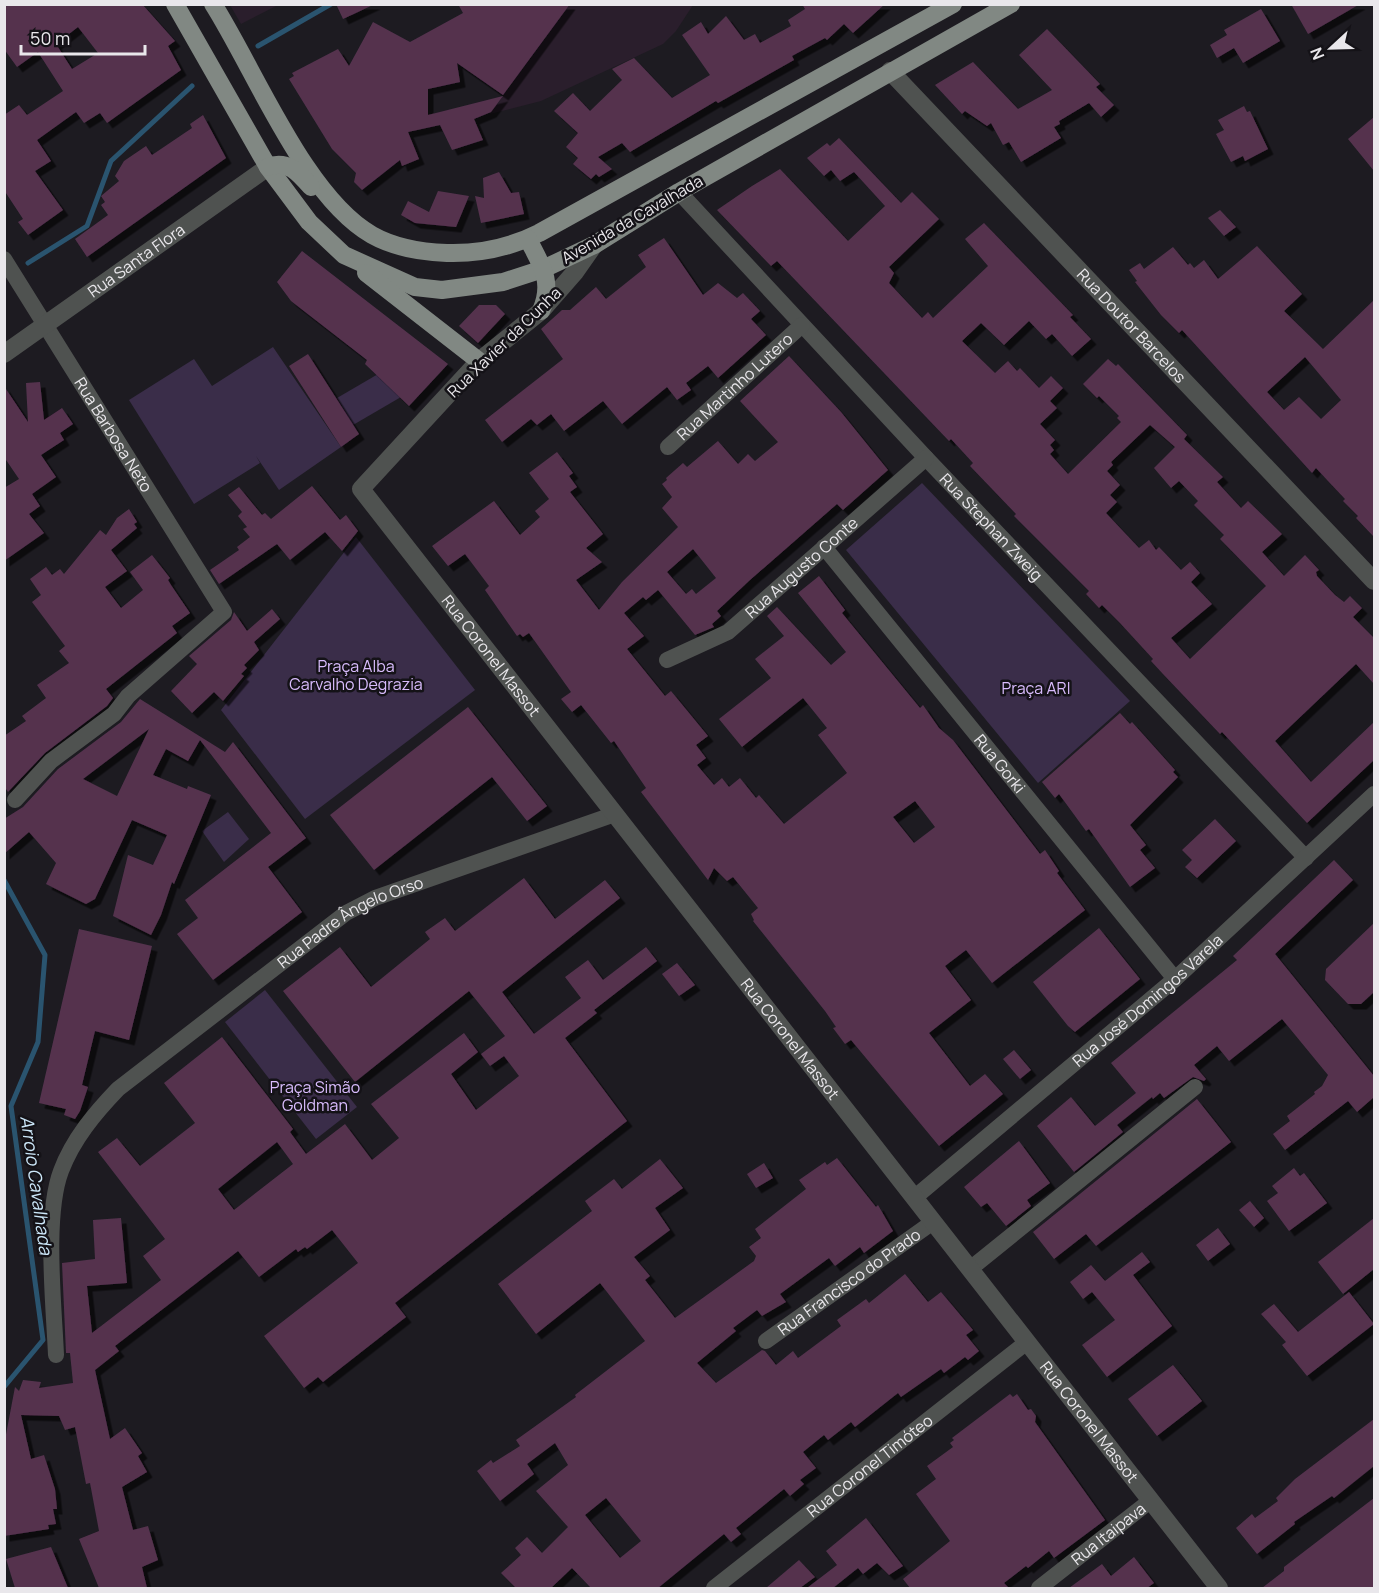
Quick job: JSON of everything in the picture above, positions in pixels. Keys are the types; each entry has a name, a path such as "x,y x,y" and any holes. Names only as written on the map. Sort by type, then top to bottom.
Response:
{"main road":[{"name":"Avenida da Cavalhada","path":"175,4 268,167 309,222 344,255 415,287 442,290 503,282 543,269 594,244 890,71 1011,4"},
{"name":"Avenida da Cavalhada","path":"213,4 290,140 316,180 351,220 388,242 424,252 482,253 528,239 947,8"},
{"path":"890,71 891,54 947,8"},
{"path":"268,167 276,164 292,168 327,204 351,220"},
{"path":"528,239 543,269 548,288 540,311"},
{"path":"344,255 479,361"}],"street":[{"name":"Rua Doutor Barcelos","path":"890,71 1374,581"},
{"name":"Rua Santa Flora","path":"4,354 268,167"},
{"name":"Rua Stephan Zweig","path":"680,192 926,458 1306,858"},
{"name":"Rua Xavier da Cunha","path":"362,489 479,361 540,311 575,272 594,244"},
{"name":"Rua Barbosa Neto","path":"4,259 224,612 128,696 114,714 51,761 15,800"},
{"name":"Rua Martinho Lutero","path":"668,447 802,325"},
{"name":"Rua Augusto Conte","path":"668,660 728,633 926,458"},
{"name":"Rua Coronel Massot","path":"362,489 1219,1588"},
{"name":"Rua Gorki","path":"824,547 1175,979"},
{"name":"Rua José Domingos Varela","path":"914,1198 1175,979 1374,794"},
{"name":"Rua Padre Ângelo Orso","path":"56,1355 52,1223 60,1172 87,1121 118,1089 346,913 375,898 615,814"},
{"path":"970,1269 1195,1088"},
{"name":"Rua Francisco do Prado","path":"766,1341 933,1222"},
{"name":"Rua Coronel Timóteo","path":"714,1588 1027,1342"},
{"name":"Rua Itaipava","path":"1039,1588 1150,1501"}],"shaded area":[{"path":"230,5 278,5 241,24"},
{"path":"569,5 693,5 676,31 663,44 541,101 490,114"}],"green space":[{"path":"273,347 341,447 279,490 256,456 260,463 194,504 129,400 194,359 212,386"},
{"path":"385,370 401,397 353,425 337,398"},
{"name":"Praça ARI","path":"922,483 1130,701 1038,783 846,550"},
{"name":"Praça Alba Carvalho Degrazia","path":"356,537 475,690 305,819 221,710"},
{"path":"228,812 249,839 224,862 202,831"},
{"name":"Praça Simão Goldman","path":"265,990 357,1107 316,1139 225,1022"}],"building":[{"path":"4,4 142,4 175,41 168,46 181,70 107,123 100,113 84,123 76,112 37,140 51,161 35,171 63,210 28,235 18,222 23,219 4,190 4,115 19,105 27,115 63,91 38,52 17,67 4,49","holes":["78,27 98,53 72,69 56,44"]},
{"path":"336,4 375,4 343,19"},
{"path":"458,4 570,4 503,95 457,63 460,82 428,89 428,115 503,96 491,112 474,119 483,140 452,150 440,125 408,132 419,159 402,166 400,160 362,190 354,182 356,173 332,149 289,79 294,76 292,73 338,49 349,66 373,22 410,42 463,13"},
{"path":"802,4 885,4 853,33 844,24 827,40 825,38 792,56 794,60 718,103 716,101 630,152 622,143 598,157 612,169 599,177 596,174 591,179 573,164 578,158 566,147 578,133 554,111 573,93 590,111 622,80 612,69 634,58 672,98 710,75 682,35 701,22 708,34 726,16 744,40 755,34 760,43 791,26 788,20 805,9"},
{"path":"1291,4 1360,4 1308,34"},
{"path":"1261,9 1280,41 1243,63 1234,48 1217,58 1210,45 1227,35 1224,30"},
{"path":"1047,29 1100,84 1096,87 1114,105 1101,117 1089,103 1059,121 1060,124 1054,127 1061,138 1021,162 1009,142 1003,145 991,123 987,126 965,111 962,114 935,85 973,62 1018,109 1052,90 1019,55"},
{"path":"1244,106 1247,112 1250,111 1268,149 1245,161 1243,156 1231,162 1216,134 1224,130 1218,120"},
{"path":"203,115 226,158 87,257 75,239 108,215 101,205 105,202 101,196 119,181 115,176 124,161 146,146 152,155 192,128 190,124"},
{"path":"1374,117 1374,171 1348,139"},
{"path":"839,138 901,203 912,192 939,219 889,267 894,273 889,283 922,318 928,312 933,318 988,266 965,239 984,223 1073,315 1070,317 1091,339 1072,356 1052,334 1046,339 1029,321 1004,345 981,323 962,341 995,373 1008,361 1017,371 1020,368 1039,388 1051,376 1063,388 1050,401 1057,408 1040,424 1055,440 1050,445 1054,450 1050,454 1068,474 1121,422 1117,418 1119,416 1099,396 1097,398 1083,384 1108,359 1116,366 1118,364 1187,435 1184,439 1223,477 1217,482 1241,508 1248,501 1282,534 1262,552 1284,576 1305,555 1319,570 1316,572 1317,576 1335,595 1344,602 1350,596 1362,608 1353,617 1374,638 1374,684 1356,664 1275,741 1311,782 1374,722 1374,760 1307,823 1222,732 1220,734 1163,674 1151,661 1153,659 1120,623 1102,605 1099,608 1086,594 1089,591 1014,516 1016,514 970,466 973,463 951,439 949,441 777,261 771,266 717,210 780,169 848,241 885,206 854,172 840,181 831,170 824,176 807,158 827,143 830,146","holes":["1150,425 1175,447 1154,468 1171,488 1179,481 1198,501 1194,505 1224,535 1220,539 1266,586 1190,659 1171,638 1212,604 1191,582 1200,573 1190,562 1181,570 1159,547 1156,550 1149,540 1139,548 1106,513 1117,502 1110,495 1120,485 1107,471 1113,465 1111,462"]},
{"path":"499,172 511,193 519,192 524,214 481,223 475,196 484,198 483,178"},
{"path":"438,191 469,196 456,227 415,223 401,215 408,201 429,212"},
{"path":"1220,210 1236,227 1224,236 1208,218"},
{"path":"664,238 703,295 718,283 737,298 743,293 760,311 751,319 766,335 718,378 708,366 686,383 691,390 677,400 667,387 622,424 603,401 564,431 551,414 537,425 531,419 502,442 485,420 563,359 541,329 562,310 570,310 596,287 606,299 646,267 638,255"},
{"path":"1257,246 1302,294 1284,311 1323,349 1374,300 1374,537 1343,501 1345,499 1316,468 1312,473 1182,330 1179,333 1161,315 1135,282 1137,281 1129,270 1140,263 1144,269 1173,247 1188,265 1190,263 1194,268 1204,260 1218,279","holes":["1305,357 1341,400 1321,419 1299,397 1284,410 1267,392"]},
{"path":"302,251 448,364 409,406 365,364 367,360 291,301 277,282"},
{"path":"479,305 496,305 505,314 478,343 459,326"},
{"path":"308,354 359,434 341,447 289,366"},
{"path":"789,356 841,412 888,470 843,510 837,504 750,580 717,611 721,616 712,624 714,627 695,635 658,590 646,600 643,597 624,613 644,636 627,649 665,696 671,691 708,736 696,745 706,758 697,765 714,785 722,778 729,787 740,778 756,798 759,795 784,824 847,773 818,735 827,728 803,698 742,747 719,719 771,678 755,659 784,636 767,616 777,607 831,665 846,652 798,593 819,576 845,610 842,613 920,708 923,705 939,728 953,740 1040,854 1045,850 1059,871 1057,873 1085,910 992,983 966,950 945,966 971,1000 929,1033 970,1086 985,1074 1003,1094 939,1146 851,1040 845,1044 833,1028 836,1027 825,1011 753,921 751,914 758,908 733,877 727,881 714,868 708,880 641,792 646,788 614,741 611,743 581,705 572,712 561,699 571,692 529,633 523,637 520,634 517,636 485,590 489,586 465,554 448,566 432,546 494,501 520,535 540,517 535,511 549,499 529,473 557,452 573,473 569,476 577,487 570,492 603,534 586,548 602,562 576,580 599,610 622,582 678,527 662,508 672,497 662,484 667,480 666,478 683,463 687,467 718,441 738,464 748,454 755,461 778,442 740,401","holes":["693,549 716,578 696,594 692,589 686,594 667,572","915,801 935,827 914,843 893,817"]},
{"path":"40,382 44,420 62,408 73,424 60,433 64,440 41,455 56,477 32,494 40,506 29,514 44,533 4,561 4,488 19,479 4,457 4,386 28,422 26,383"},
{"path":"312,486 340,520 346,515 358,531 342,551 325,532 290,560 277,544 219,584 210,570 239,550 237,547 250,537 243,529 247,527 238,516 242,512 228,495 239,487 262,515 265,513 271,519"},
{"path":"129,509 137,522 134,524 137,528 111,550 127,571 105,587 121,608 143,590 130,572 152,555 170,578 168,580 190,613 172,626 177,633 106,689 113,698 107,706 45,753 8,792 4,786 4,736 26,721 22,716 46,698 37,685 69,663 59,651 65,646 32,602 41,595 30,579 46,567 52,575 60,569 64,574 100,530 106,535 117,518"},
{"path":"272,609 280,619 254,642 259,650 244,665 247,668 241,674 244,676 223,701 214,692 192,713 171,691 197,664 189,656 231,620 234,612 247,631"},
{"path":"140,699 225,752 233,742 306,838 268,867 302,912 213,980 177,934 198,918 185,900 271,833 200,740 188,761 166,749 153,775 187,789 188,786 211,795 151,935 113,916 128,855 153,865 167,835 132,820 95,899 86,904 46,884 56,863 29,832 4,854 4,819 23,807 58,769 121,722","holes":["149,729 117,796 83,779"]},
{"path":"468,707 547,806 527,821 492,777 374,870 330,815"},
{"path":"1120,713 1130,724 1132,722 1175,770 1173,772 1178,777 1130,825 1146,845 1140,850 1155,868 1130,887 1089,829 1086,831 1059,794 1055,798 1042,782"},
{"path":"1215,819 1236,841 1197,878 1185,867 1192,860 1182,850"},
{"path":"1334,860 1353,880 1275,954 1374,1076 1374,1097 1357,1112 1348,1101 1285,1150 1273,1134 1290,1121 1287,1116 1315,1094 1314,1092 1322,1086 1328,1075 1282,1019 1229,1061 1217,1046 1194,1065 1206,1079 1204,1081 1193,1077 1164,1098 1160,1093 1153,1099 1152,1097 1117,1125 1123,1132 1074,1172 1037,1126 1071,1097 1095,1126 1136,1093 1111,1063 1237,960 1233,956"},
{"path":"524,878 555,919 605,880 620,898 502,992 534,1034 581,998 565,977 588,960 603,980 646,947 657,961 594,1010 597,1013 565,1038 627,1121 395,1303 406,1317 323,1382 318,1377 304,1388 264,1336 358,1263 332,1230 307,1249 305,1247 298,1252 296,1249 259,1277 238,1251 115,1346 119,1351 95,1370 110,1439 125,1428 142,1453 138,1456 147,1472 122,1487 133,1530 148,1526 158,1560 142,1567 147,1588 99,1588 79,1539 99,1531 90,1483 86,1484 75,1427 65,1430 59,1416 21,1415 31,1459 44,1455 55,1489 57,1509 53,1509 56,1524 48,1525 49,1529 4,1536 4,1445 15,1387 19,1391 23,1380 41,1382 39,1388 73,1383 70,1353 66,1353 62,1263 95,1259 93,1220 121,1218 127,1283 87,1286 92,1333 161,1280 143,1256 165,1239 98,1152 117,1138 140,1166 195,1123 164,1083 222,1037 293,1129 290,1132 306,1154 345,1124 372,1160 399,1138 371,1104 464,1033 478,1052 451,1074 476,1110 519,1076 504,1056 490,1066 481,1054 505,1036 469,991 355,1082 283,991 340,947 371,987 430,939 425,932 445,918 455,931","holes":["277,1142 293,1164 234,1210 218,1189"]},
{"path":"1374,923 1374,992 1361,1004 1348,1004 1325,980 1326,969"},
{"path":"1099,928 1140,979 1075,1032 1033,982"},
{"path":"79,929 152,946 129,1040 95,1031 82,1085 88,1087 75,1119 64,1115 66,1109 39,1103"},
{"path":"677,963 695,985 679,996 662,974"},
{"path":"1014,1050 1031,1070 1020,1079 1003,1059"},
{"path":"1197,1099 1231,1142 1096,1246 1086,1234 1054,1259 1033,1232"},
{"path":"1019,1141 1050,1183 1027,1200 1031,1206 1006,1226 987,1203 981,1207 964,1187"},
{"path":"837,1158 876,1207 878,1205 893,1231 864,1253 860,1247 835,1266 829,1258 780,1294 786,1302 762,1316 757,1310 733,1328 736,1331 697,1363 716,1383 762,1350 776,1365 793,1351 798,1358 841,1326 837,1320 866,1299 869,1303 905,1274 928,1302 941,1292 973,1330 966,1335 979,1351 968,1360 965,1357 944,1373 941,1369 901,1397 898,1393 855,1427 851,1422 828,1440 824,1435 803,1452 816,1468 800,1480 804,1484 790,1496 784,1489 736,1528 741,1534 731,1542 724,1534 658,1588 591,1588 572,1568 551,1588 516,1588 501,1573 521,1555 515,1548 527,1537 542,1553 568,1527 536,1491 568,1465 555,1443 527,1464 534,1474 500,1501 477,1471 491,1460 493,1463 520,1446 516,1440 576,1397 575,1395 645,1341 600,1283 536,1334 498,1284 592,1211 585,1201 614,1179 622,1189 660,1159 683,1188 655,1208 670,1230 634,1257 650,1276 645,1280 675,1318 754,1261 756,1256 749,1247 761,1238 755,1229 806,1189 799,1180 825,1162 827,1165","holes":["606,1498 641,1541 620,1558 585,1515"]},
{"path":"764,1163 773,1178 756,1188 747,1174"},
{"path":"1294,1168 1300,1176 1304,1173 1327,1203 1289,1231 1267,1201 1278,1193 1272,1186"},
{"path":"1250,1201 1264,1218 1254,1227 1239,1210"},
{"path":"1374,1218 1374,1269 1343,1294 1318,1262"},
{"path":"1218,1228 1230,1244 1208,1261 1196,1245"},
{"path":"1142,1252 1150,1262 1133,1275 1172,1326 1107,1377 1082,1345 1115,1320 1092,1292 1083,1299 1070,1282 1091,1265 1105,1281"},
{"path":"1349,1292 1374,1324 1307,1376 1282,1345 1286,1342 1261,1314 1274,1304 1298,1332"},
{"path":"1173,1365 1202,1401 1157,1436 1128,1399"},
{"path":"1010,1394 1013,1397 1017,1394 1028,1410 1031,1409 1036,1416 1035,1422 1105,1520 1054,1558 1049,1551 1028,1568 1026,1566 1004,1583 1009,1588 910,1588 903,1579 950,1541 916,1494 936,1479 927,1466 953,1447 950,1443 954,1440 952,1438"},
{"path":"1374,1419 1374,1466 1334,1498 1332,1496 1294,1522 1295,1524 1257,1554 1236,1528 1252,1514 1255,1518 1278,1501 1276,1498 1295,1479"},
{"path":"1374,1498 1374,1588 1262,1588 1284,1571 1284,1567"},
{"path":"866,1518 903,1566 889,1575 877,1563 863,1574 858,1568 833,1588 807,1588 837,1565 826,1551"},
{"path":"51,1547 68,1588 15,1588 6,1559"},
{"path":"1134,1557 1154,1583 1147,1588 1069,1588 1102,1564 1111,1576"},
{"path":"799,1560 815,1577 800,1588 766,1588"}],"waterway":[{"name":"Arroio Cavalhada","path":"258,46 331,4"},
{"name":"Arroio Cavalhada","path":"28,263 87,226 111,161 192,86"},
{"name":"Arroio Cavalhada","path":"4,880 45,955 38,1042 11,1106 43,1340 4,1387"}]}
